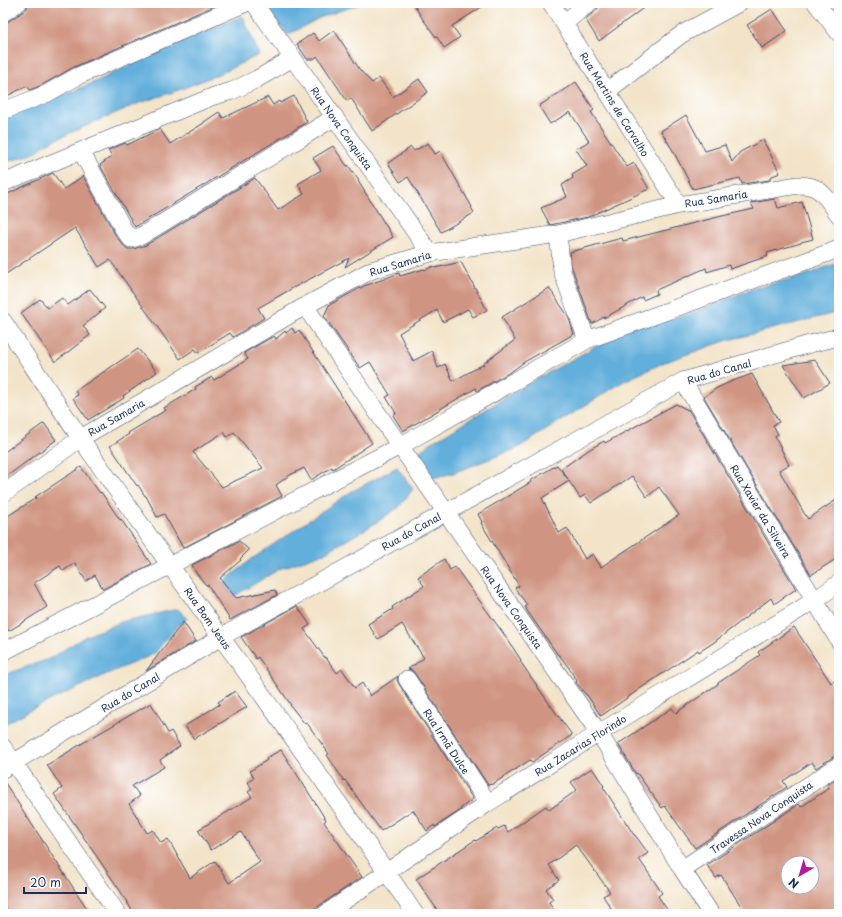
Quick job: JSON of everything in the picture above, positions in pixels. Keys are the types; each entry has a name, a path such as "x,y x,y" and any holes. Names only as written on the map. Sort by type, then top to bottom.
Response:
{"street":[{"path":"3,13 18,3"},
{"path":"3,111 46,94 78,76 246,3"},
{"name":"Rua Nova Conquista","path":"254,3 430,253"},
{"name":"Rua Martins de Carvalho","path":"551,3 679,205"},
{"path":"564,23 589,3"},
{"path":"607,92 682,34 739,3"},
{"path":"820,5 839,33"},
{"path":"3,183 214,96 232,90 257,79 293,58"},
{"path":"81,151 124,230 131,239 141,236 335,117"},
{"name":"Rua Samaria","path":"3,494 80,438 305,306 372,270 430,253 558,234 679,205 798,185 807,185 821,192 839,215"},
{"path":"558,234 562,271 587,340"},
{"path":"3,652 400,446 587,340 839,249"},
{"name":"Rua Nova Conquista","path":"305,306 598,733 711,914"},
{"name":"Rua Bom Jesus","path":"3,321 80,438 222,637 415,914"},
{"name":"Rua do Canal","path":"8,766 222,637 683,381 839,337"},
{"name":"Rua Xavier da Silveira","path":"683,381 839,640"},
{"name":"Rua Zacarias Florindo","path":"325,914 488,803 598,733 815,600 839,583"},
{"name":"Rua Irmã Dulce","path":"407,679 488,803"},
{"path":"3,747 8,766 118,914"},
{"name":"Travessa Nova Conquista","path":"682,869 839,765"}],"water":[{"path":"281,3 363,3 319,18 288,35 267,10"},
{"path":"243,16 259,55 214,76 137,104 90,124 48,143 32,154 3,163 3,115 84,87 141,59"},
{"path":"839,262 839,312 725,341 665,362 624,381 518,448 453,473 429,479 414,456 432,442 522,387 584,353 634,323 687,315 755,288 806,275"},
{"path":"397,467 413,489 399,507 371,526 324,553 279,569 223,603 212,591 252,559 349,493"},
{"path":"178,609 187,619 178,625 154,654 32,709 3,725 3,677 9,673 49,659 86,636 124,621"}],"building":[{"path":"28,3 221,3 74,67 42,85 30,90 27,86 3,98 3,23 9,21 24,11 27,8"},
{"path":"413,3 488,3 452,26 460,37 444,48"},
{"path":"599,3 650,3 599,41 585,19 596,11"},
{"path":"772,9 787,31 762,48 747,25"},
{"path":"334,30 360,70 372,83 379,78 393,97 419,79 428,92 372,131 351,98 347,101 317,56 314,59 307,59 297,44 313,33 319,41"},
{"path":"576,82 594,110 591,112 627,167 634,163 649,189 588,217 550,225 541,208 567,197 562,185 573,178 572,175 587,166 576,149 589,141 570,112 550,124 539,106"},
{"path":"294,96 307,122 135,227 100,165 112,156 108,150 125,143 127,145 160,129 170,144 219,112 223,118 268,97 273,105 279,101 280,103"},
{"path":"686,115 705,151 725,145 732,162 740,152 763,140 780,173 770,177 770,180 742,184 740,178 693,189 661,131"},
{"path":"428,143 435,154 440,151 474,213 441,232 408,177 400,182 388,163 411,147 414,151"},
{"path":"333,146 359,181 393,237 345,267 349,258 258,308 264,318 233,337 230,333 198,353 195,349 180,359 110,260 99,267 75,228 3,276 3,196 53,173 64,189 83,176 116,236 128,249 133,249 146,245 255,178 278,210 304,194 298,184 321,170 313,158"},
{"path":"775,199 778,208 802,202 813,239 767,253 768,256 730,269 729,265 707,272 706,268 656,290 657,294 643,300 642,297 592,324 571,265 570,252 622,238 623,241 754,209 751,203"},
{"path":"461,262 487,310 473,317 468,309 443,322 437,310 399,333 413,361 432,351 438,368 445,364 453,381 484,364 515,340 502,317 549,288 568,316 574,334 477,391 476,388 403,431 393,415 396,413 386,397 390,395 370,362 360,368 324,316 329,305 364,286 399,273 400,276 424,269 425,270 434,266 435,268"},
{"path":"90,289 105,308 83,326 90,335 55,362 21,313 40,299 48,308 62,298 68,305"},
{"path":"292,328 295,333 299,330 372,443 333,469 332,467 311,480 304,468 290,475 276,485 282,496 183,548 164,514 157,517 146,496 138,485 137,486 110,446 129,434 128,433 166,410 164,408 196,389 195,387 212,377 214,380 248,359 244,353 274,336 276,339 285,331 286,333","holes":["224,432 227,437 234,432 263,468 222,487 193,452"]},
{"path":"138,349 157,372 123,396 124,398 88,420 73,398 78,395 75,391"},
{"path":"815,360 830,383 804,398 783,365"},
{"path":"752,374 779,422 773,425 778,434 775,436 789,465 779,470 807,518 808,519 839,498 839,557 811,575 704,397 717,388"},
{"path":"676,404 688,409 796,589 774,604 771,598 713,643 699,652 698,650 601,716 576,682 577,681 569,668 528,612 525,607 527,605 515,588 519,586 481,523 482,522 478,514 557,465 568,479 561,469 590,449 604,441 605,443","holes":["632,476 647,497 659,487 679,515 601,567 593,554 585,559 567,528 559,533 542,498 569,481 580,498 585,495 591,503"]},
{"path":"44,423 56,440 3,479 3,453"},
{"path":"81,467 100,493 101,492 120,520 121,519 151,564 103,589 95,575 86,581 75,563 63,571 60,566 34,583 47,607 9,631 3,622 3,519"},
{"path":"239,541 249,550 240,559 241,560 220,578 236,598 275,590 277,595 230,620 208,585 206,585 196,573 192,565"},
{"path":"444,559 450,570 455,567 506,637 521,660 520,661 572,735 532,762 530,760 493,784 488,785 415,674 412,670 408,669 424,658 402,624 378,639 368,624 393,609 392,607 424,586 418,577"},
{"path":"297,606 310,625 304,629 337,673 342,669 355,688 362,683 370,696 398,676 397,680 399,684 473,799 460,809 461,810 435,827 434,825 427,831 413,810 381,831 345,780 344,781 327,755 329,754 307,723 305,724 290,705 258,657 256,659 241,637"},
{"path":"183,622 196,641 146,671 168,642"},
{"path":"794,627 831,683 839,678 839,755 833,757 816,768 812,762 783,781 787,787 695,848 665,806 662,808 637,773 636,774 618,744 672,708 676,713 760,655 758,652"},
{"path":"235,691 247,707 194,739 185,726 220,704 218,702"},
{"path":"151,703 168,733 171,731 180,746 160,760 164,767 132,786 140,796 129,804 147,833 153,830 161,843 168,839 190,878 215,861 229,883 260,862 241,832 211,850 198,830 252,797 248,792 252,789 248,782 254,778 250,771 267,760 266,758 281,750 326,820 324,822 362,877 307,914 134,914 121,892 54,794 62,788 47,765"},
{"path":"592,768 634,835 648,853 639,859 662,893 658,896 670,914 615,914 603,896 610,892 576,845 549,865 559,880 546,889 553,899 549,902 556,914 440,914 416,879 475,840 476,841 497,828 498,829 504,826 508,832 546,806 549,810 577,790 571,782"},
{"path":"839,777 839,914 746,914 721,875 716,878 707,865 799,804 801,807 829,788 827,785"},
{"path":"3,780 91,914 10,914 3,903"}]}
